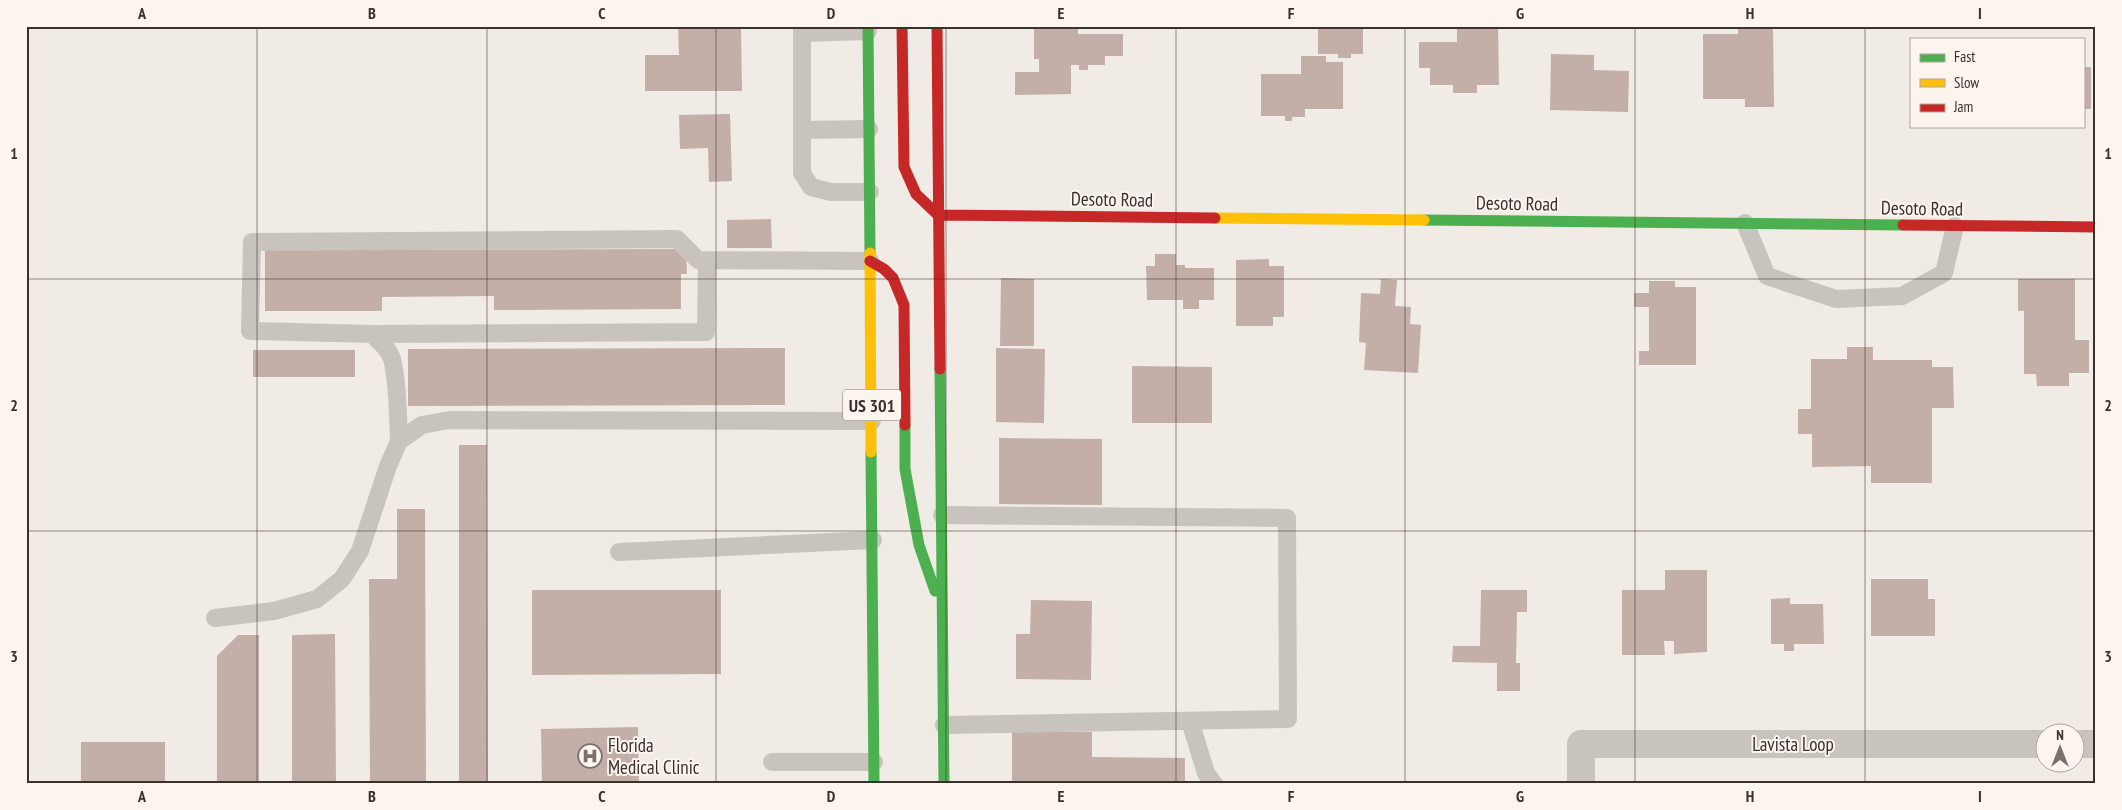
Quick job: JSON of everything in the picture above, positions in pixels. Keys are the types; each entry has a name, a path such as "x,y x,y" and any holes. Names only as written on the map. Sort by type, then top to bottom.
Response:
{"main road":[{"path":"902,26 904,168 910,185 921,202 938,215"},
{"path":"937,26 944,784"},
{"name":"US 301","path":"868,28 874,784"},
{"name":"Desoto Road","path":"938,215 2096,228"},
{"path":"870,261 886,269 899,284 904,305 904,469 919,545 942,612"}],"street":[{"name":"Lavista Loop","path":"1581,784 1582,744 2034,744"}],"lane":[{"path":"868,28 802,30 802,173 811,187 831,192 870,192"},
{"path":"802,130 869,129"},
{"path":"1745,223 1767,276 1836,300 1902,296 1944,273 1955,226"},
{"path":"707,260 706,332 372,334 250,331 252,242 677,239 698,260 707,260 870,261"},
{"path":"215,618 274,611 317,600 342,579 360,551 388,466 399,441 392,358 382,343 372,334"},
{"path":"399,441 422,425 448,420 872,421"},
{"path":"942,515 1287,518 1288,719 944,725"},
{"path":"619,552 873,540"},
{"path":"1190,721 1206,772 1214,784"},
{"path":"772,762 874,762"}],"building":[{"path":"678,26 741,26 742,91 645,91 645,55 679,55"},
{"path":"1043,26 1078,26 1078,34 1123,34 1123,56 1105,56 1105,65 1088,65 1088,70 1079,70 1079,65 1071,65 1071,94 1015,95 1015,72 1039,72 1039,59 1034,59 1034,28 1043,28"},
{"path":"1318,26 1363,28 1363,54 1351,54 1351,58 1338,58 1338,54 1318,54"},
{"path":"1457,26 1498,26 1499,85 1477,85 1477,93 1453,93 1453,85 1430,85 1430,68 1419,68 1419,42 1457,42"},
{"path":"1738,26 1773,26 1774,107 1745,107 1745,99 1703,99 1703,34 1738,34"},
{"path":"1551,54 1594,55 1594,70 1629,71 1628,112 1550,110"},
{"path":"1301,56 1326,56 1326,62 1343,62 1343,109 1305,109 1305,117 1292,117 1292,121 1285,121 1285,116 1261,116 1261,74 1301,74"},
{"path":"2084,67 2091,67 2091,109 2084,109"},
{"path":"730,114 732,181 709,182 708,148 680,149 679,115"},
{"path":"771,219 772,248 727,248 727,220"},
{"path":"686,249 687,274 681,274 681,309 494,310 494,296 382,297 382,311 265,311 265,250"},
{"path":"1155,254 1176,254 1176,265 1185,265 1185,268 1214,268 1214,300 1199,300 1199,309 1183,309 1183,300 1147,300 1146,266 1155,266"},
{"path":"1269,259 1269,266 1284,266 1284,317 1273,317 1273,326 1236,326 1236,260"},
{"path":"1001,278 1034,279 1034,346 1000,346"},
{"path":"1381,279 1397,280 1395,306 1411,307 1410,324 1421,325 1418,373 1364,370 1366,343 1359,342 1361,293 1380,294"},
{"path":"2018,279 2075,279 2075,340 2089,340 2089,373 2069,373 2069,386 2037,386 2036,374 2024,374 2024,311 2018,311"},
{"path":"1649,281 1675,281 1675,287 1696,287 1696,365 1639,365 1639,351 1649,351 1649,307 1634,307 1634,293 1649,293"},
{"path":"1847,347 1873,347 1873,360 1932,360 1932,367 1953,367 1954,408 1932,408 1932,483 1871,483 1871,466 1812,467 1812,434 1798,434 1798,409 1811,409 1811,359 1847,359"},
{"path":"785,348 785,405 408,406 408,349"},
{"path":"996,348 1045,349 1044,423 996,422"},
{"path":"253,350 355,350 355,377 253,377"},
{"path":"1132,366 1212,367 1212,423 1132,423"},
{"path":"999,438 1102,439 1102,505 999,504"},
{"path":"459,445 487,445 488,784 459,784"},
{"path":"397,509 425,509 426,784 370,784 369,579 397,579"},
{"path":"1665,570 1707,570 1707,652 1674,654 1674,641 1664,641 1665,655 1622,655 1622,590 1665,590"},
{"path":"1871,579 1928,579 1928,599 1935,599 1935,636 1871,636"},
{"path":"532,590 721,590 721,674 532,675"},
{"path":"1481,590 1527,590 1527,612 1517,612 1516,663 1520,663 1520,691 1497,691 1497,663 1452,662 1453,646 1480,646"},
{"path":"1790,598 1790,604 1823,604 1824,644 1794,644 1794,651 1784,651 1784,644 1771,644 1771,599"},
{"path":"1031,600 1092,601 1091,680 1016,679 1016,634 1030,634"},
{"path":"335,634 336,784 292,784 292,635"},
{"path":"238,635 259,635 259,784 217,784 217,656"},
{"name":"Florida Medical Clinic","path":"638,727 639,784 542,784 541,729"},
{"path":"1012,731 1092,732 1092,757 1185,758 1185,784 1012,784"},
{"path":"81,742 165,742 165,784 81,784"}],"traffic: fast":[{"path":"868,26 870,253"},
{"path":"1424,220 1903,225"},
{"path":"940,369 944,784"},
{"path":"905,425 905,469 919,545 935,591"},
{"path":"871,452 874,784"}],"traffic: slow":[{"path":"1215,218 1424,220"},
{"path":"870,253 871,452"}],"traffic: jam":[{"path":"902,26 904,167 916,194 938,215"},
{"path":"937,26 940,369"},
{"path":"938,215 1215,218"},
{"path":"1903,225 2096,227"},
{"path":"870,261 884,269 893,278 904,305 905,425"}],"place":[{"name":"Florida Medical Clinic","path":"590,756"}]}
